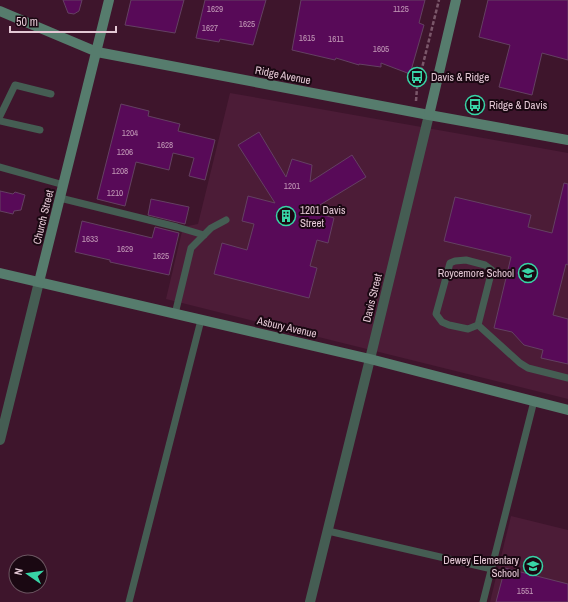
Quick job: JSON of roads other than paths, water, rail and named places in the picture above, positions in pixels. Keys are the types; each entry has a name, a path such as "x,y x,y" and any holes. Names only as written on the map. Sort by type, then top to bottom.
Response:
{"main road":[{"name":"Church Street","path":"39,282 109,0"},
{"name":"Davis Street","path":"429,115 456,0"},
{"name":"Ridge Avenue","path":"0,11 97,52 568,140"},
{"name":"Asbury Avenue","path":"0,273 370,359 568,410"}],"street":[{"name":"Davis Street","path":"310,602 429,115"},
{"name":"Church Street","path":"0,440 39,282"}],"lane":[{"path":"0,116 15,85 51,94"},
{"path":"0,121 40,130"},
{"path":"0,167 64,184"},
{"path":"60,198 204,235"},
{"path":"175,314 191,248 211,228 226,220"},
{"path":"456,260 476,262 492,270 478,325 468,329 450,325 442,322 436,314 450,263 456,260"},
{"path":"128,602 201,320"},
{"path":"478,325 520,363 528,368 568,378"},
{"path":"483,602 534,401"},
{"path":"328,530 492,569"}],"place":[{"name":"Davis & Ridge","path":"417,77"},
{"name":"Ridge & Davis","path":"475,105"},
{"name":"1201 Davis Street","path":"286,216"},
{"name":"Roycemore School","path":"528,273"},
{"name":"Dewey Elementary School","path":"533,566"}]}
